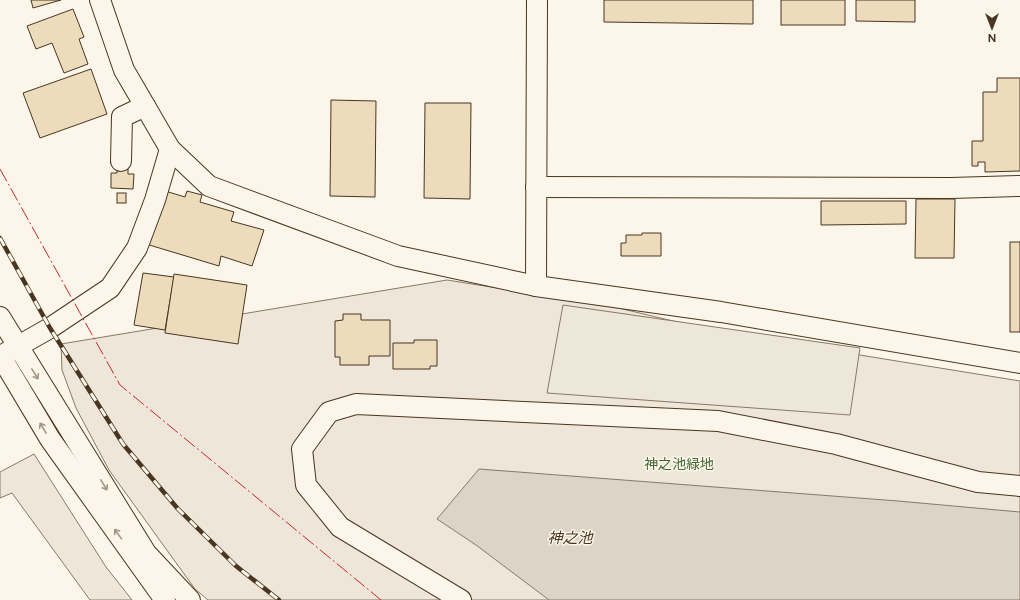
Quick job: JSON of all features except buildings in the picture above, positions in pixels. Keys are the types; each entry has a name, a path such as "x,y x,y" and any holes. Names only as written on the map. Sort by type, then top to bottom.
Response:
{"street":[{"path":"100,0 124,70 170,149 209,186 398,256 536,286 721,312 1020,363"},
{"path":"536,286 537,0"},
{"path":"121,161 122,117 145,106"},
{"path":"165,600 50,439 0,356 50,328 110,288 138,248 155,200 170,149"},
{"path":"536,187 951,188 1020,186"},
{"path":"0,317 146,553 190,600"},
{"path":"461,600 340,527 306,485 302,449 329,412 356,404 718,421 836,444 978,482 1020,486"}],"green space":[{"name":"神之池緑地","path":"447,280 610,306 724,333 1020,381 1020,600 208,600 195,589 109,470 76,408 62,370 61,344"},
{"path":"34,454 106,567 132,600 90,600 12,493 0,498 0,472"}],"shaded area":[{"path":"563,305 860,348 850,415 547,393"}],"water":[{"name":"神之池","path":"479,469 898,501 1020,512 1020,600 549,600 476,545 437,519"}],"railway":[{"path":"0,238 50,328 123,444 178,509 236,566 279,600"}],"power":[{"path":"0,169 120,385 381,600"}]}
